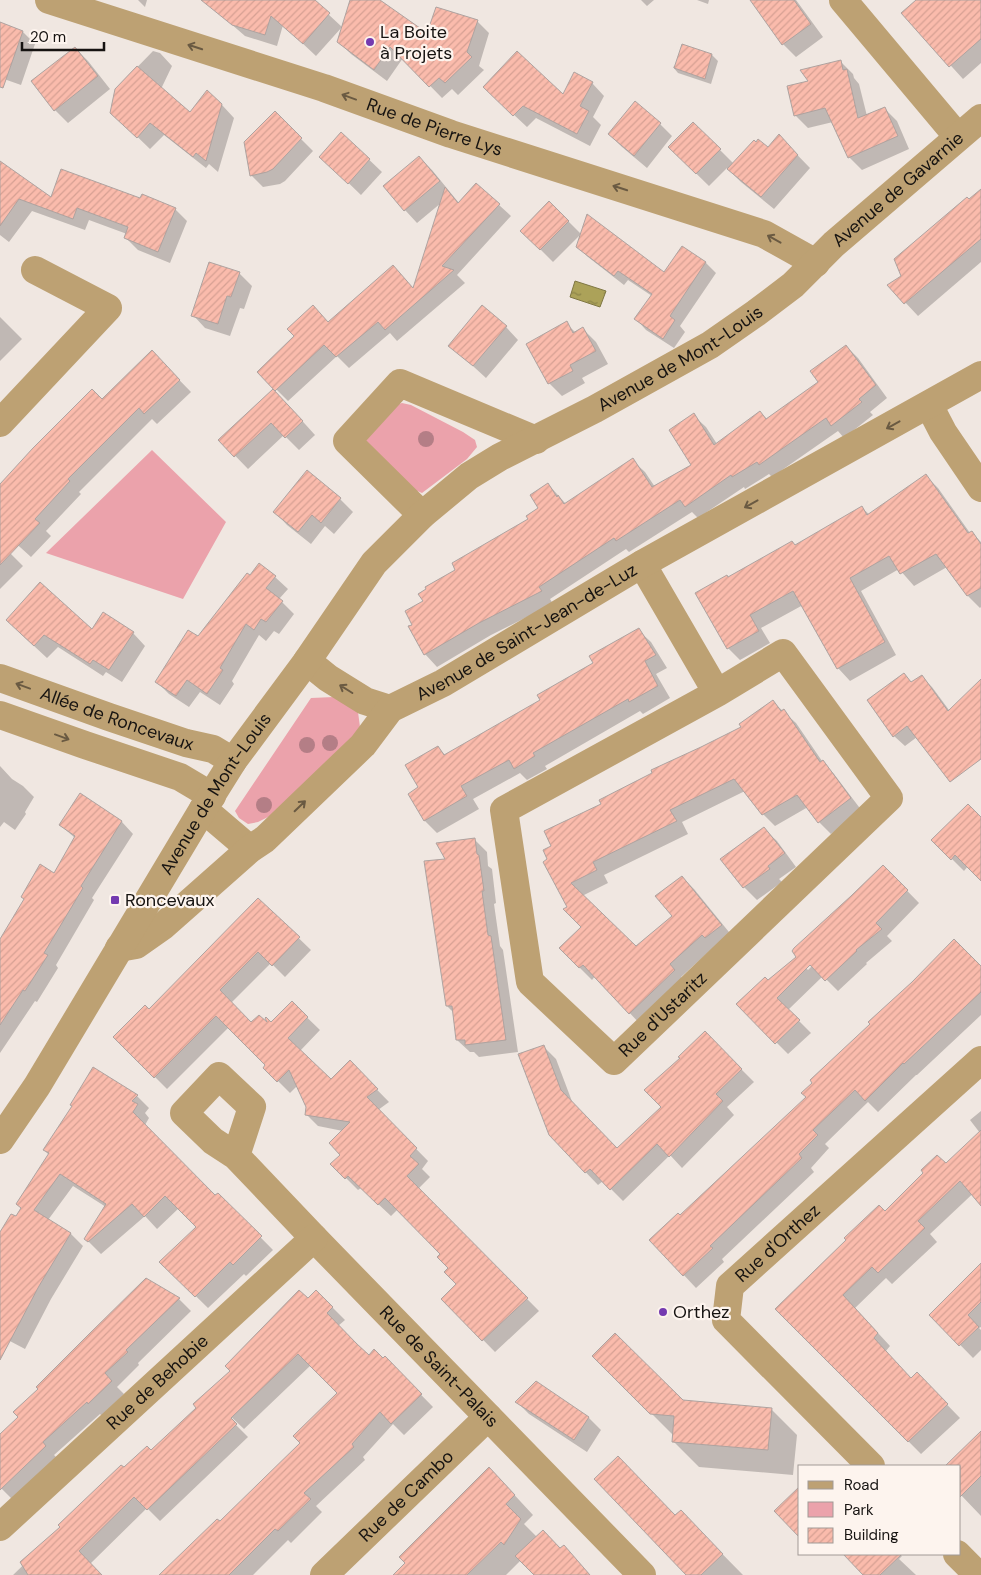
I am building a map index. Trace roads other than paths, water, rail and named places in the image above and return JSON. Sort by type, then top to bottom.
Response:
[{"type":"street","name":"Rue de Pierre Lys","points":[[49,0],[324,88],[451,134],[764,234],[816,263]]},
{"type":"street","points":[[843,0],[958,137]]},
{"type":"street","name":"Avenue de Gavarnie","points":[[816,263],[834,244],[981,118]]},
{"type":"street","name":"Avenue de Mont-Louis","points":[[0,1140],[8,1122],[37,1086],[234,761],[307,662],[374,563],[422,515],[468,476],[500,457],[595,409],[710,344],[793,286],[816,263]]},
{"type":"street","points":[[0,423],[108,308],[35,270]]},
{"type":"street","name":"Avenue de Saint-Jean-de-Luz","points":[[119,948],[136,945],[163,926],[258,844],[363,745],[390,709],[443,683],[642,564],[981,375]]},
{"type":"street","points":[[422,515],[347,441],[400,383],[536,440]]},
{"type":"street","points":[[929,405],[943,432],[981,488]]},
{"type":"street","points":[[642,564],[717,693]]},
{"type":"street","name":"Rue d'Ustaritz","points":[[783,653],[889,798],[614,1062],[530,982],[504,810],[717,693],[783,653]]},
{"type":"street","points":[[307,662],[328,678],[366,701],[390,709]]},
{"type":"street","name":"Allée de Roncevaux","points":[[0,678],[109,717],[213,749],[234,761]]},
{"type":"street","name":"Allée de Roncevaux","points":[[0,715],[85,746],[180,777],[258,844]]},
{"type":"street","name":"Rue d'Orthez","points":[[870,1465],[726,1320],[730,1286],[981,1060]]},
{"type":"street","name":"Rue de Saint-Palais","points":[[236,1156],[642,1575]]},
{"type":"street","name":"Rue de Behobie","points":[[0,1527],[314,1238]]},
{"type":"street","name":"Rue de Cambo","points":[[324,1575],[488,1417]]},
{"type":"street","points":[[958,1555],[978,1575]]},
{"type":"water","points":[[575,281],[606,291],[600,307],[570,297]]},
{"type":"place","name":"La Boite à Projets","points":[[370,42]]},
{"type":"place","name":"Roncevaux","points":[[115,900]]},
{"type":"place","name":"Orthez","points":[[663,1312]]}]
